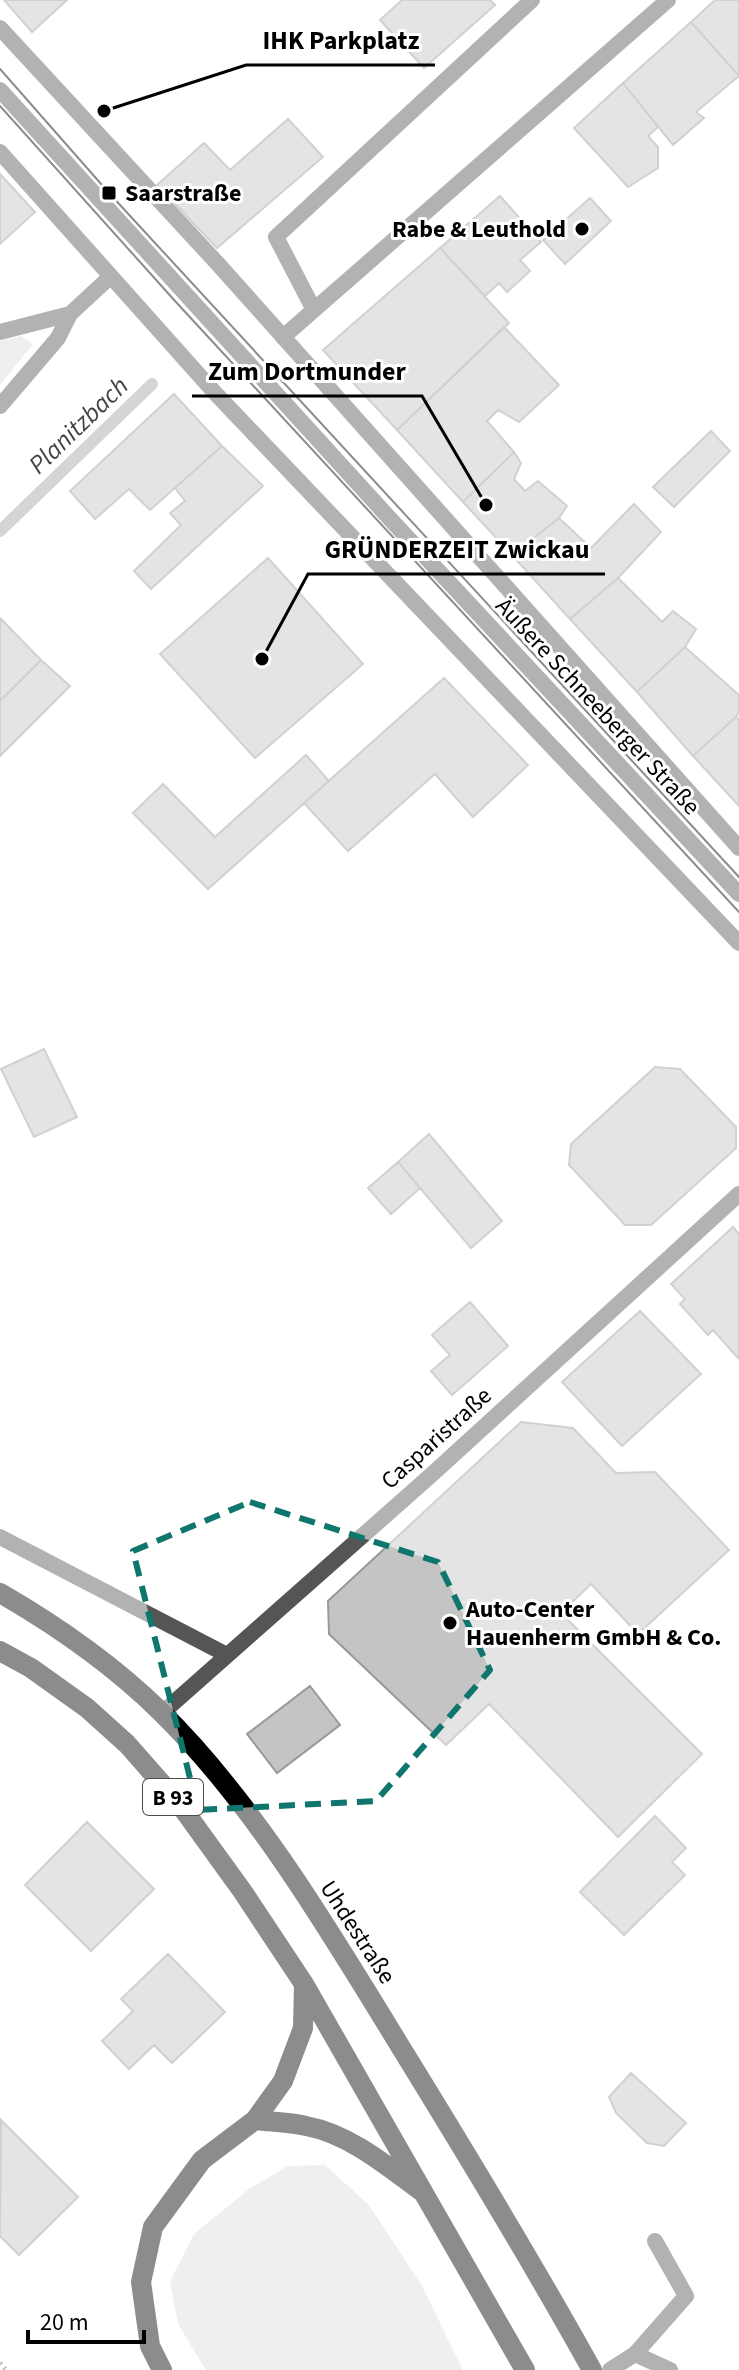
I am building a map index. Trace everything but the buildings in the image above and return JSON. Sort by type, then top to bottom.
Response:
[{"type":"main road","name":"Uhdestraße","points":[[0,1593],[50,1622],[107,1663],[162,1713],[215,1773],[268,1842],[358,1977],[522,2245],[592,2370]]},
{"type":"main road","name":"B 93","points":[[0,1651],[31,1668],[87,1708],[127,1744],[178,1802],[304,1984],[525,2370]]},
{"type":"main road","points":[[162,2370],[150,2346],[141,2282],[153,2227],[202,2160],[255,2120],[283,2081],[303,2028],[304,1984]]},
{"type":"main road","points":[[255,2120],[308,2126],[339,2138],[372,2155],[427,2195]]},
{"type":"street","points":[[314,310],[276,237],[532,0]]},
{"type":"street","points":[[283,337],[668,0]]},
{"type":"street","name":"Äußere Schneeberger Straße","points":[[0,28],[283,337],[739,848]]},
{"type":"street","name":"Äußere Schneeberger Straße","points":[[0,90],[392,521],[739,894]]},
{"type":"street","points":[[0,152],[216,394],[739,943]]},
{"type":"street","points":[[0,406],[58,338],[70,314],[110,277]]},
{"type":"street","points":[[0,332],[70,314]]},
{"type":"street","name":"Casparistraße","points":[[162,1713],[429,1477],[739,1194]]},
{"type":"street","points":[[0,1537],[227,1655]]},
{"type":"street","points":[[610,2370],[635,2354],[686,2296],[655,2241]]},
{"type":"street","points":[[635,2354],[670,2370]]},
{"type":"path","points":[[0,2363],[6,2370]]},
{"type":"highlighted area","points":[[250,1502],[438,1562],[490,1670],[376,1801],[198,1810],[133,1551]]},
{"type":"shaded area","points":[[21,336],[33,344],[0,385],[0,341]]},
{"type":"shaded area","points":[[325,2165],[369,2205],[422,2286],[463,2370],[206,2370],[178,2324],[170,2281],[194,2234],[249,2189],[288,2166]]},
{"type":"waterway","name":"Planitzbach","points":[[0,531],[152,384]]},
{"type":"tram line","points":[[0,69],[109,193],[739,877]]},
{"type":"tram line","points":[[0,106],[175,301],[739,912]]},
{"type":"place","name":"IHK Parkplatz","points":[[104,111]]},
{"type":"place","name":"Saarstraße","points":[[109,193]]},
{"type":"place","name":"Rabe & Leuthold","points":[[582,229]]},
{"type":"place","name":"Zum Dortmunder","points":[[486,505]]},
{"type":"place","name":"GRÜNDERZEIT Zwickau","points":[[262,659]]},
{"type":"place","name":"Auto-Center Hauenherm GmbH & Co.","points":[[450,1623]]}]
